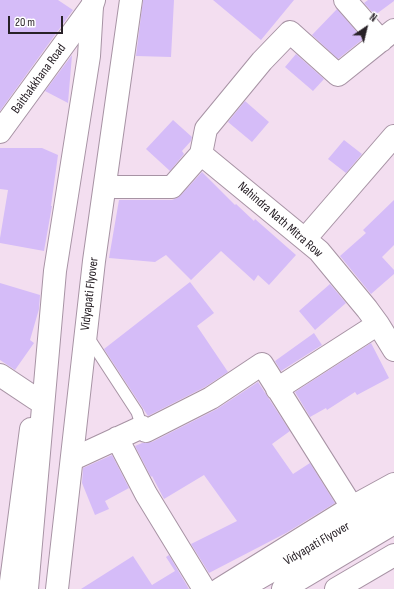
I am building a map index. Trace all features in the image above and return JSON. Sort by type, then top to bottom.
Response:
[{"type":"street","name":"Vidyapati Flyover","points":[[57,589],[94,261],[131,0]]},
{"type":"street","points":[[115,187],[172,187],[201,154],[206,129],[262,61],[290,32],[338,75],[387,35],[345,0]]},
{"type":"street","points":[[27,589],[55,271],[89,56],[93,3]]},
{"type":"street","points":[[10,589],[93,3]]},
{"type":"street","name":"Baithakkhana Road","points":[[0,132],[93,3]]},
{"type":"street","points":[[62,589],[71,502],[92,343],[132,69]]},
{"type":"street","points":[[304,239],[394,136]]},
{"type":"street","name":"Nahindra Nath Mitra Row","points":[[201,154],[319,251],[378,324],[394,350]]},
{"type":"street","points":[[277,389],[378,324]]},
{"type":"street","points":[[77,457],[142,427],[146,431],[205,401],[262,364],[353,515]]},
{"type":"street","points":[[0,375],[36,399]]},
{"type":"street","points":[[117,438],[146,494],[204,589]]},
{"type":"street","points":[[220,589],[353,515],[394,484]]},
{"type":"street","name":"Vidyapati Flyover","points":[[240,589],[353,515],[394,500]]},
{"type":"street","name":"Vidyapati Flyover","points":[[283,589],[394,523]]},
{"type":"street","points":[[336,589],[394,555]]},
{"type":"lane","points":[[92,343],[137,412],[142,427]]},
{"type":"building","points":[[0,0],[58,0],[73,10],[0,111]]},
{"type":"building","points":[[143,0],[174,0],[171,57],[136,56]]},
{"type":"building","points":[[213,0],[294,0],[261,40]]},
{"type":"building","points":[[368,0],[394,1],[375,15],[364,3]]},
{"type":"building","points":[[337,9],[363,39],[338,59],[312,35]]},
{"type":"building","points":[[296,54],[324,79],[313,91],[285,67]]},
{"type":"building","points":[[72,55],[68,103],[45,91]]},
{"type":"building","points":[[245,101],[269,122],[252,142],[228,122]]},
{"type":"building","points":[[173,120],[192,137],[191,141],[182,151],[184,154],[170,171],[146,149]]},
{"type":"building","points":[[344,140],[362,154],[346,173],[328,159]]},
{"type":"building","points":[[0,148],[42,148],[58,155],[52,206],[44,251],[0,243],[8,190],[0,189]]},
{"type":"building","points":[[202,172],[235,205],[236,204],[254,221],[255,219],[296,255],[269,285],[258,275],[254,281],[221,251],[191,280],[166,255],[155,262],[109,258],[119,200],[172,200],[181,195]]},
{"type":"building","points":[[394,200],[394,245],[382,257],[394,270],[394,274],[371,294],[340,256],[366,233],[363,230]]},
{"type":"building","points":[[190,282],[214,313],[197,326],[228,372],[205,387],[148,416],[104,349]]},
{"type":"building","points":[[0,283],[40,295],[39,309],[30,340],[34,343],[15,370],[0,360]]},
{"type":"building","points":[[330,284],[346,303],[315,330],[299,311]]},
{"type":"building","points":[[314,333],[322,345],[281,371],[275,361]]},
{"type":"building","points":[[371,343],[389,378],[357,395],[355,392],[327,410],[326,408],[310,417],[295,392]]},
{"type":"building","points":[[258,382],[290,431],[272,444],[293,474],[310,463],[335,503],[286,533],[209,573],[191,544],[237,521],[204,475],[164,499],[135,446],[142,443],[152,442],[217,409]]},
{"type":"building","points":[[112,455],[129,488],[105,501],[109,509],[95,515],[82,483],[83,468]]},
{"type":"building","points":[[169,555],[189,589],[81,589],[133,556],[152,585],[175,571],[166,557]]}]
